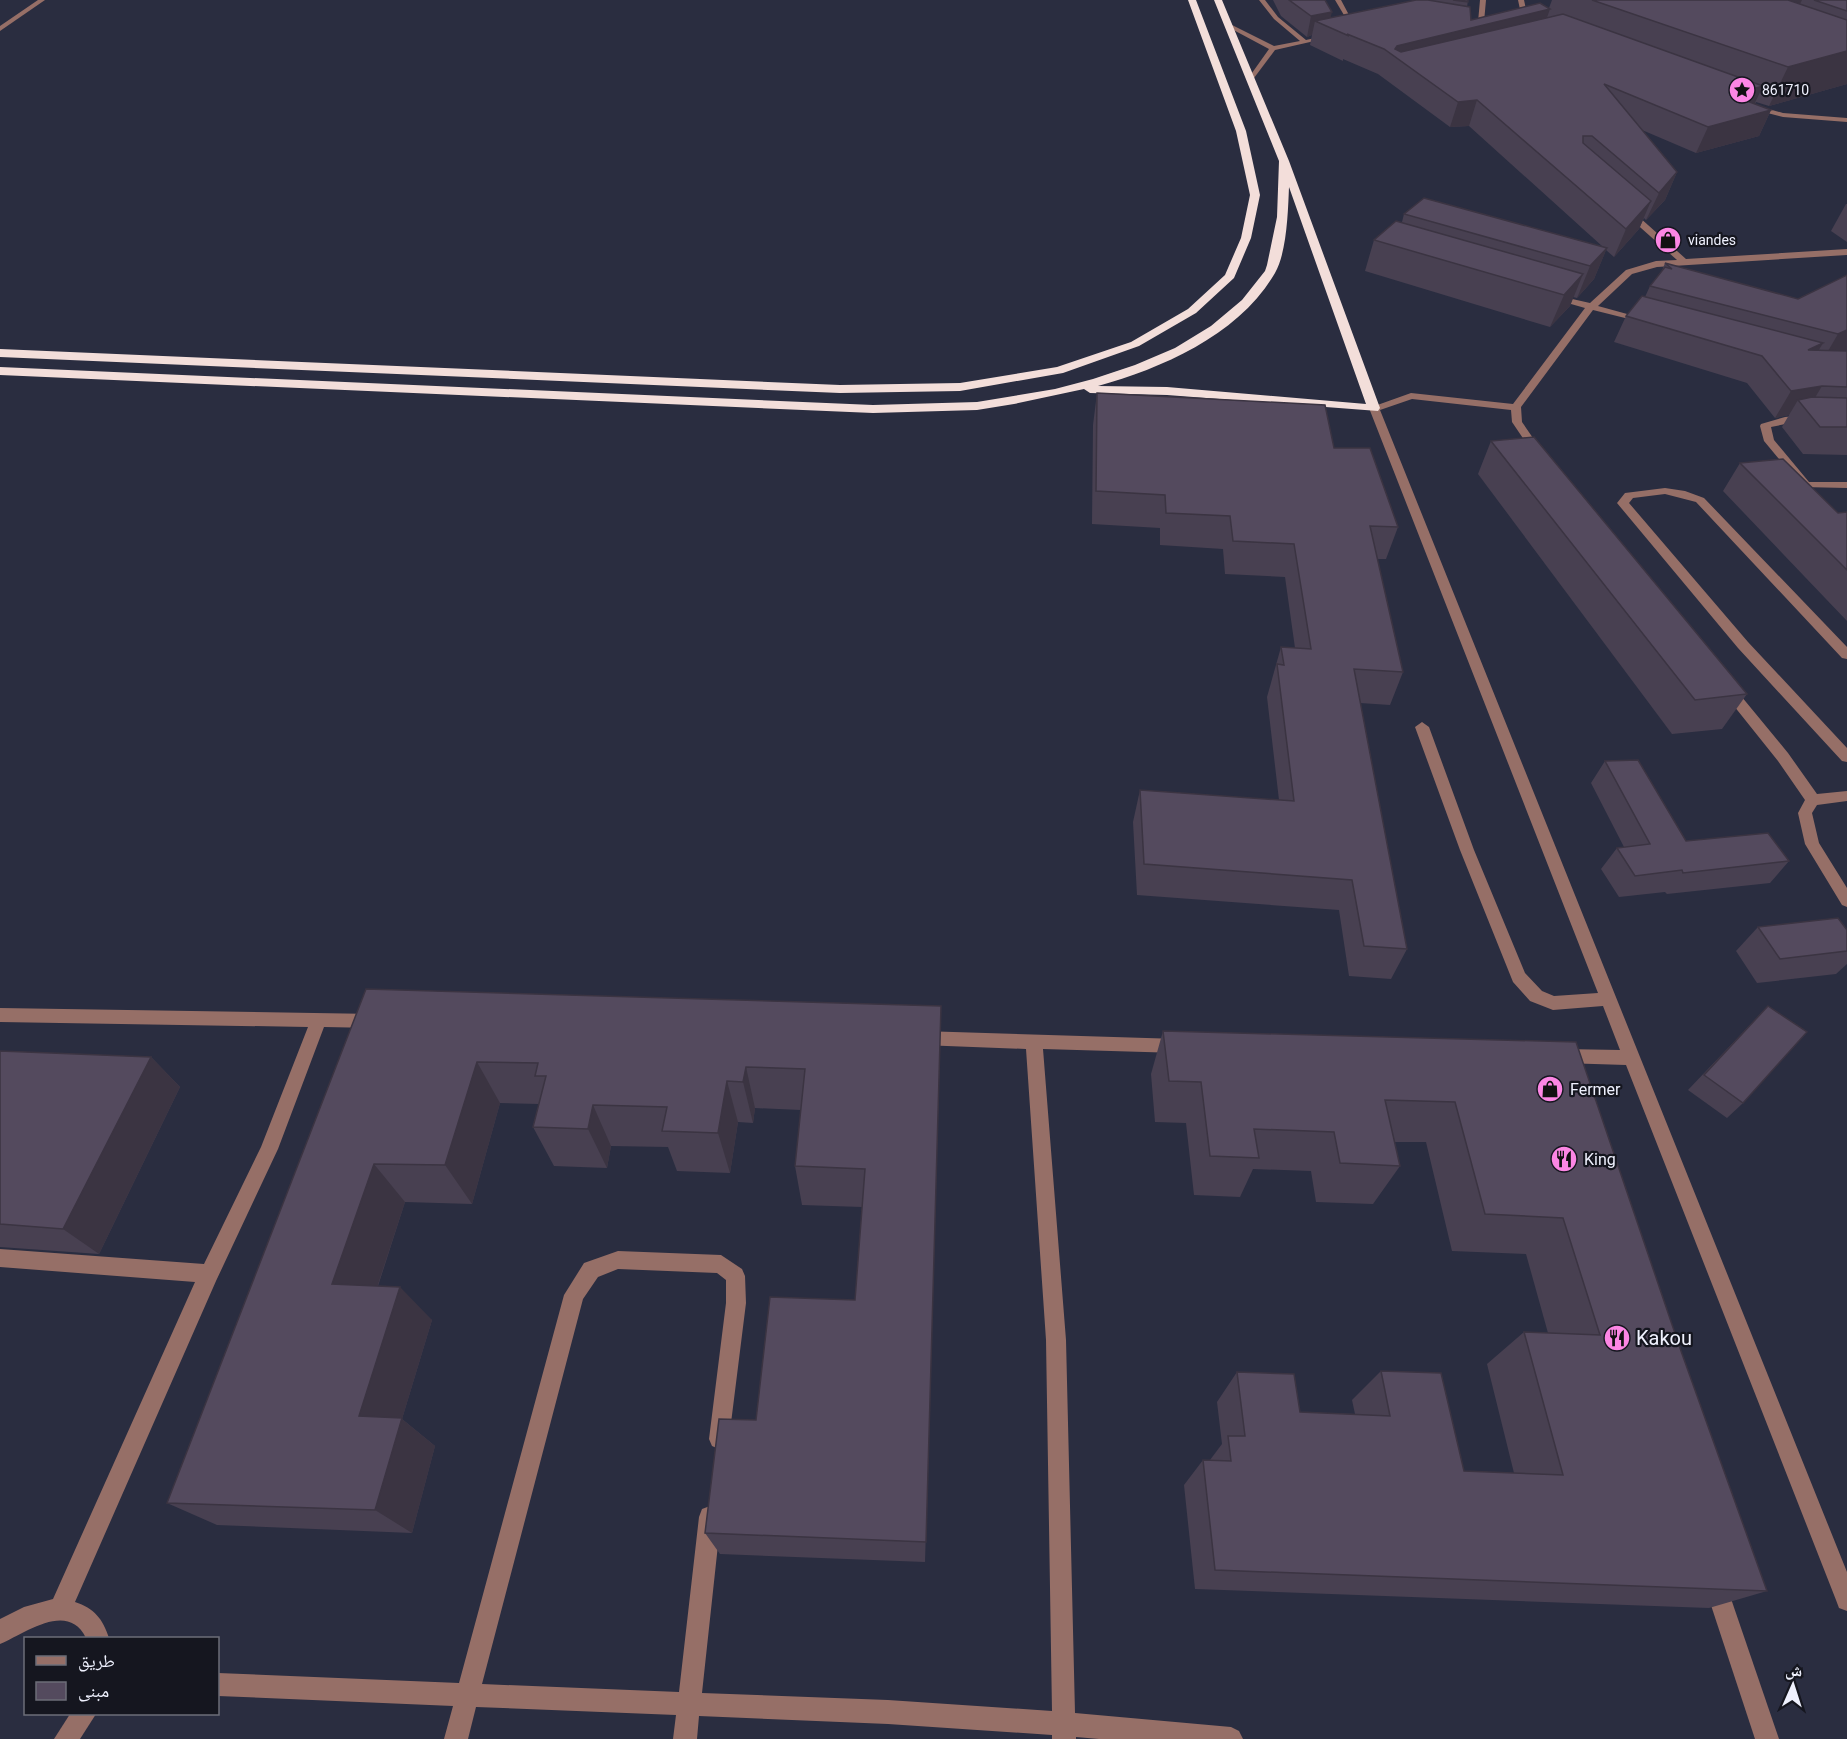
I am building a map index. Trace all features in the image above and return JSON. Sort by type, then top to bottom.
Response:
[{"type":"highway","points":[[0,353],[840,389],[960,387],[1059,370],[1135,344],[1192,311],[1230,276],[1246,238],[1255,195],[1241,130],[1192,0]]},
{"type":"highway","points":[[1080,388],[1167,391],[1374,408],[1284,161],[1218,0]]},
{"type":"highway","points":[[0,371],[873,409],[976,406],[1080,388],[1144,365],[1194,342],[1242,308],[1271,271],[1284,223],[1284,161]]},
{"type":"street","points":[[0,29],[42,0]]},
{"type":"street","points":[[1262,0],[1276,18],[1305,42]]},
{"type":"street","points":[[1338,0],[1356,31]]},
{"type":"street","points":[[1458,27],[1478,26],[1481,22],[1483,0]]},
{"type":"street","points":[[1521,0],[1524,14],[1537,26]]},
{"type":"street","points":[[1228,25],[1273,48],[1336,35]]},
{"type":"street","points":[[1346,33],[1366,29]]},
{"type":"street","points":[[1251,80],[1273,48]]},
{"type":"street","points":[[1746,104],[1782,115],[1847,120]]},
{"type":"street","points":[[1622,206],[1684,262]]},
{"type":"street","points":[[1548,465],[1517,423],[1516,407],[1591,307],[1629,272],[1641,267],[1684,262],[1847,252]]},
{"type":"street","points":[[1545,294],[1659,326]]},
{"type":"street","points":[[1516,407],[1411,396],[1374,408],[1847,1600]]},
{"type":"street","points":[[1847,420],[1792,418],[1782,419],[1766,426],[1768,441],[1810,489],[1847,485]]},
{"type":"street","points":[[1847,655],[1700,500],[1681,491],[1659,490],[1629,495],[1623,503],[1743,645],[1847,757]]},
{"type":"street","points":[[1717,675],[1783,757],[1813,800]]},
{"type":"street","points":[[1422,727],[1467,850],[1519,977],[1536,996],[1553,1003],[1609,999]]},
{"type":"street","points":[[1813,800],[1847,796]]},
{"type":"street","points":[[1813,800],[1805,813],[1812,844],[1847,901]]},
{"type":"street","points":[[0,1015],[390,1021]]},
{"type":"street","points":[[60,1609],[210,1274],[269,1149],[319,1019]]},
{"type":"street","points":[[903,1038],[1200,1046]]},
{"type":"street","points":[[1034,1042],[1056,1340],[1064,1731]]},
{"type":"street","points":[[1546,1067],[1543,1056],[1632,1058]]},
{"type":"street","points":[[0,1258],[210,1274]]},
{"type":"street","points":[[456,1739],[574,1295],[591,1270],[618,1260],[721,1264],[735,1276],[736,1303],[717,1456]]},
{"type":"street","points":[[685,1739],[713,1492]]},
{"type":"street","points":[[1710,1571],[1767,1739]]},
{"type":"street","points":[[0,1633],[35,1613],[60,1609],[81,1615],[95,1630],[98,1637]]},
{"type":"street","points":[[219,1685],[888,1712],[1064,1731],[1231,1739]]},
{"type":"street","points":[[66,1739],[83,1715]]},
{"type":"building","points":[[1289,0],[1325,0],[1332,12],[1311,16]]},
{"type":"building","points":[[1416,0],[1470,7],[1471,20],[1540,3],[1550,9],[1397,46],[1395,49],[1401,52],[1563,14],[1763,86],[1731,95],[1771,110],[1708,127],[1604,84],[1677,172],[1659,193],[1592,136],[1583,136],[1583,143],[1651,201],[1626,229],[1477,100],[1458,102],[1384,49],[1315,21]]},
{"type":"building","points":[[1592,0],[1788,0],[1847,20],[1847,51],[1788,67]]},
{"type":"building","points":[[1814,0],[1847,0],[1847,11]]},
{"type":"building","points":[[1424,198],[1607,248],[1590,266],[1404,214]]},
{"type":"building","points":[[1396,221],[1583,274],[1564,295],[1374,240]]},
{"type":"building","points":[[1665,263],[1798,299],[1847,275],[1847,330],[1838,334],[1650,286],[1665,267],[1672,269]]},
{"type":"building","points":[[1642,296],[1823,343],[1808,350],[1847,351],[1847,387],[1822,386],[1791,391],[1762,356],[1626,316]]},
{"type":"building","points":[[1097,393],[1325,405],[1334,448],[1370,448],[1398,527],[1370,526],[1403,672],[1354,669],[1407,949],[1364,946],[1352,880],[1144,864],[1140,790],[1294,801],[1277,664],[1284,665],[1281,647],[1311,649],[1294,544],[1233,541],[1230,516],[1166,513],[1165,495],[1096,491]]},
{"type":"building","points":[[1812,397],[1847,398],[1847,427],[1820,427],[1798,400]]},
{"type":"building","points":[[1534,437],[1747,694],[1695,700],[1491,441]]},
{"type":"building","points":[[1783,459],[1838,513],[1847,512],[1847,570],[1740,463]]},
{"type":"building","points":[[1638,760],[1686,841],[1768,833],[1789,861],[1635,876],[1617,848],[1650,844],[1605,761]]},
{"type":"building","points":[[1838,918],[1847,930],[1847,951],[1780,959],[1758,927]]},
{"type":"building","points":[[366,989],[941,1006],[926,1542],[705,1533],[719,1419],[756,1420],[770,1297],[855,1300],[865,1169],[795,1166],[805,1069],[746,1067],[743,1082],[727,1081],[718,1133],[662,1131],[667,1107],[593,1105],[588,1129],[533,1127],[546,1076],[535,1076],[538,1063],[477,1062],[445,1165],[374,1164],[332,1284],[400,1287],[359,1416],[402,1418],[375,1510],[167,1503]]},
{"type":"building","points":[[1768,1006],[1807,1032],[1743,1103],[1704,1075]]},
{"type":"building","points":[[1163,1031],[1576,1042],[1681,1351],[1767,1591],[1215,1570],[1203,1460],[1231,1461],[1228,1436],[1245,1436],[1237,1372],[1294,1374],[1300,1412],[1390,1416],[1381,1371],[1441,1373],[1464,1471],[1563,1475],[1524,1332],[1600,1335],[1563,1218],[1485,1214],[1455,1102],[1385,1100],[1400,1166],[1340,1163],[1334,1132],[1254,1129],[1259,1158],[1210,1156],[1201,1082],[1169,1081]]},
{"type":"building","points":[[0,1051],[151,1057],[63,1229],[0,1224]]},
{"type":"place","name":"861710","points":[[1742,90]]},
{"type":"place","name":"viandes","points":[[1668,240]]},
{"type":"place","name":"Fermer","points":[[1550,1089]]},
{"type":"place","name":"King","points":[[1564,1159]]},
{"type":"place","name":"Kakou","points":[[1617,1338]]}]
